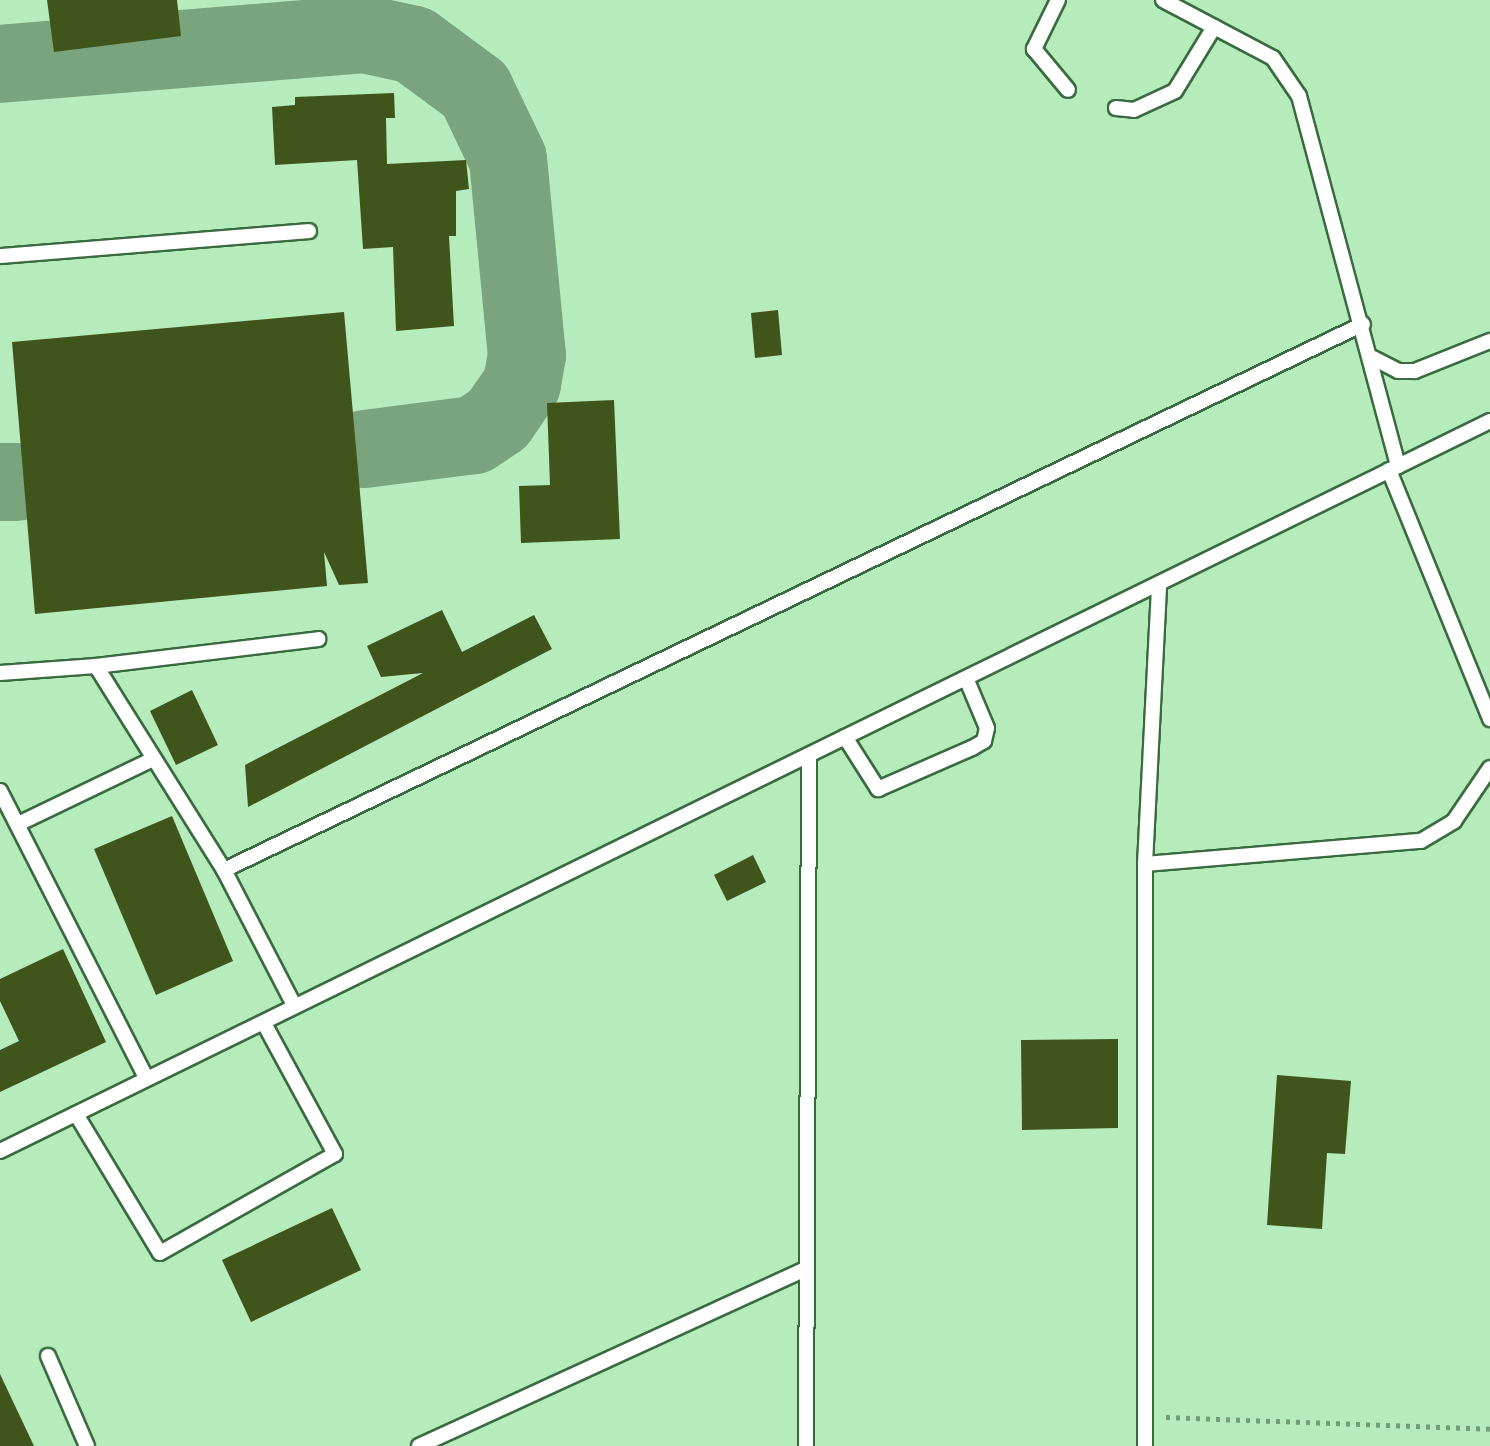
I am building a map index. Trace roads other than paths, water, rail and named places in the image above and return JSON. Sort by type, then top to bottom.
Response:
[{"type":"lane","points":[[1058,0],[1034,49],[1068,90]]},
{"type":"lane","points":[[1163,0],[1273,58],[1299,96],[1373,358],[1393,468],[1490,719]]},
{"type":"lane","points":[[1116,108],[1134,110],[1175,91],[1214,27]]},
{"type":"lane","points":[[0,256],[309,231]]},
{"type":"lane","points":[[224,870],[1363,324]]},
{"type":"lane","points":[[1373,358],[1398,371],[1415,371],[1490,341]]},
{"type":"lane","points":[[0,1151],[1490,421]]},
{"type":"lane","points":[[1145,1446],[1145,864],[1159,583]]},
{"type":"lane","points":[[0,673],[96,666],[318,639]]},
{"type":"lane","points":[[96,666],[224,870],[294,1005]]},
{"type":"lane","points":[[845,737],[878,789],[972,748],[987,728],[966,678]]},
{"type":"lane","points":[[806,1446],[803,1270],[809,755]]},
{"type":"lane","points":[[18,824],[153,759]]},
{"type":"lane","points":[[1145,864],[1421,841],[1454,821],[1490,768]]},
{"type":"lane","points":[[0,791],[147,1079]]},
{"type":"lane","points":[[76,1114],[160,1253],[335,1154],[264,1023]]},
{"type":"lane","points":[[419,1446],[803,1270]]},
{"type":"lane","points":[[48,1356],[87,1446]]}]
